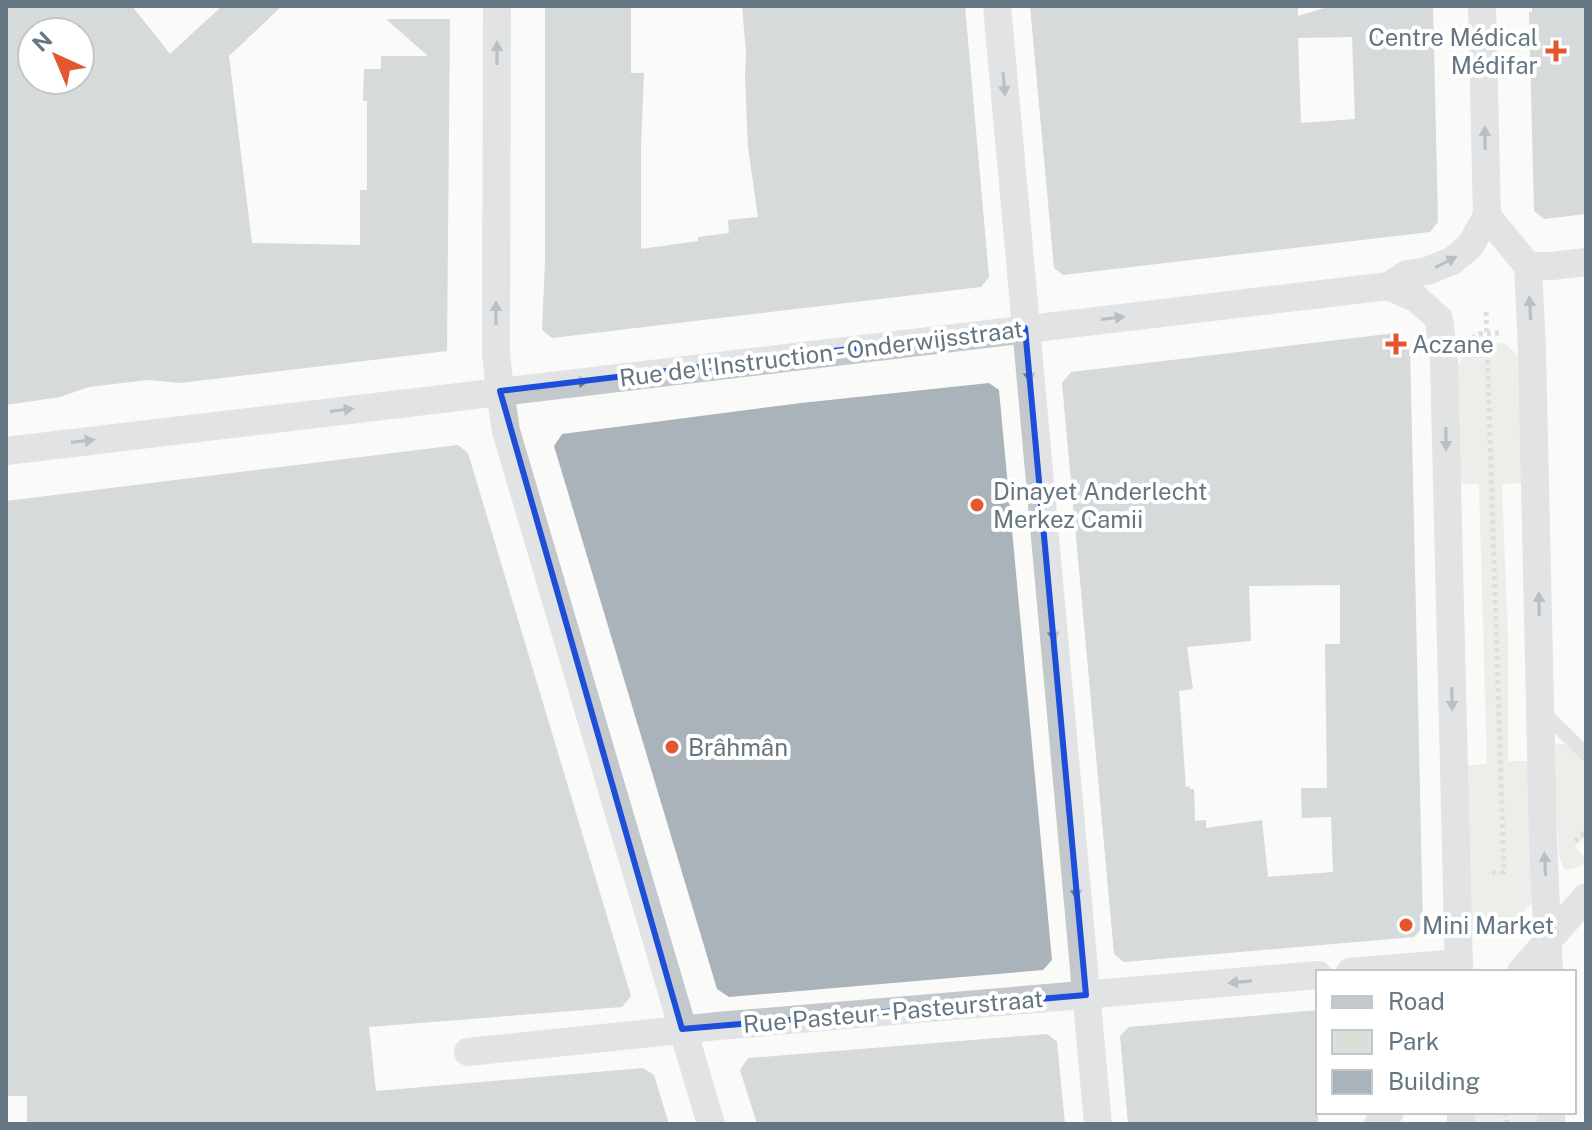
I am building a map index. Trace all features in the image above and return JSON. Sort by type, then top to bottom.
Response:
[{"type":"street","points":[[497,6],[496,352],[506,431],[711,1124]]},
{"type":"street","points":[[997,6],[1098,1124]]},
{"type":"street","points":[[1482,6],[1487,216],[1528,266],[1549,970]]},
{"type":"street","name":"Rue de l'Instruction - Onderwijsstraat","points":[[6,451],[1389,286],[1407,274],[1427,271],[1452,261],[1470,246],[1487,216]]},
{"type":"street","points":[[1528,266],[1586,262]]},
{"type":"street","points":[[1389,286],[1417,299],[1439,319],[1444,361],[1459,968],[1404,970]]},
{"type":"street","points":[[1523,970],[1586,897]]},
{"type":"street","name":"Rue Pasteur - Pasteurstraat","points":[[468,1052],[682,1029],[1316,975]]},
{"type":"lane","points":[[1542,711],[1586,754]]},
{"type":"path","points":[[1486,312],[1504,872],[1488,872],[1487,885]]},
{"type":"path","points":[[1444,361],[1459,346],[1486,333],[1506,333],[1532,350]]},
{"type":"path","points":[[1575,841],[1586,831]]},
{"type":"highlighted area","points":[[1025,328],[1086,995],[682,1029],[500,391]]},
{"type":"green space","points":[[1494,342],[1505,344],[1522,359],[1528,483],[1502,484],[1508,638],[1508,761],[1535,761],[1534,901],[1504,928],[1487,934],[1468,928],[1461,766],[1487,764],[1479,484],[1457,484],[1456,375],[1468,351]]},
{"type":"green space","points":[[1557,744],[1566,744],[1586,763],[1586,835],[1575,846],[1586,861],[1580,867],[1565,870],[1559,857],[1553,748]]},
{"type":"green space","points":[[1469,1114],[1544,1114],[1545,1124],[1470,1124]]},
{"type":"building","points":[[6,6],[132,6],[170,54],[222,6],[282,6],[229,56],[252,243],[360,245],[360,190],[367,190],[364,69],[381,69],[381,56],[428,56],[386,19],[450,19],[447,351],[180,383],[148,380],[89,387],[60,397],[6,405]]},
{"type":"building","points":[[545,6],[631,6],[631,73],[644,73],[641,249],[729,233],[728,220],[758,217],[748,147],[742,6],[965,6],[989,277],[981,287],[552,338],[542,330]]},
{"type":"building","points":[[1030,6],[1298,6],[1298,16],[1331,6],[1433,6],[1438,222],[1430,232],[1063,275],[1054,268]],"holes":[[[1352,37],[1355,119],[1301,123],[1298,38]]]},
{"type":"building","points":[[1532,6],[1586,6],[1586,214],[1544,219],[1534,211],[1529,12],[1532,12]]},
{"type":"building","points":[[1396,333],[1410,345],[1423,927],[1414,937],[1124,962],[1114,954],[1062,383],[1071,372]],"holes":[[[1340,585],[1340,644],[1325,644],[1327,788],[1301,788],[1302,818],[1331,817],[1333,872],[1268,877],[1262,820],[1206,828],[1206,820],[1195,821],[1194,789],[1186,787],[1179,691],[1193,689],[1187,647],[1251,641],[1249,586]]]},
{"type":"building","points":[[989,383],[999,390],[1052,960],[1043,970],[729,997],[717,989],[554,446],[562,434],[801,403]]},
{"type":"building","points":[[458,445],[468,453],[631,996],[622,1007],[369,1027],[376,1091],[643,1068],[654,1075],[669,1124],[27,1124],[27,1096],[6,1096],[6,501]]},
{"type":"building","points":[[1316,1010],[1318,1124],[1128,1124],[1120,1036],[1129,1027]]},
{"type":"building","points":[[1047,1034],[1057,1042],[1065,1124],[757,1124],[740,1070],[748,1058]]},
{"type":"place","name":"Centre Médical Médifar","points":[[1556,51]]},
{"type":"place","name":"Aczane","points":[[1396,344]]},
{"type":"place","name":"Dinayet Anderlecht Merkez Camii","points":[[977,505]]},
{"type":"place","name":"Brâhmân","points":[[672,747]]},
{"type":"place","name":"Mini Market","points":[[1406,925]]}]
